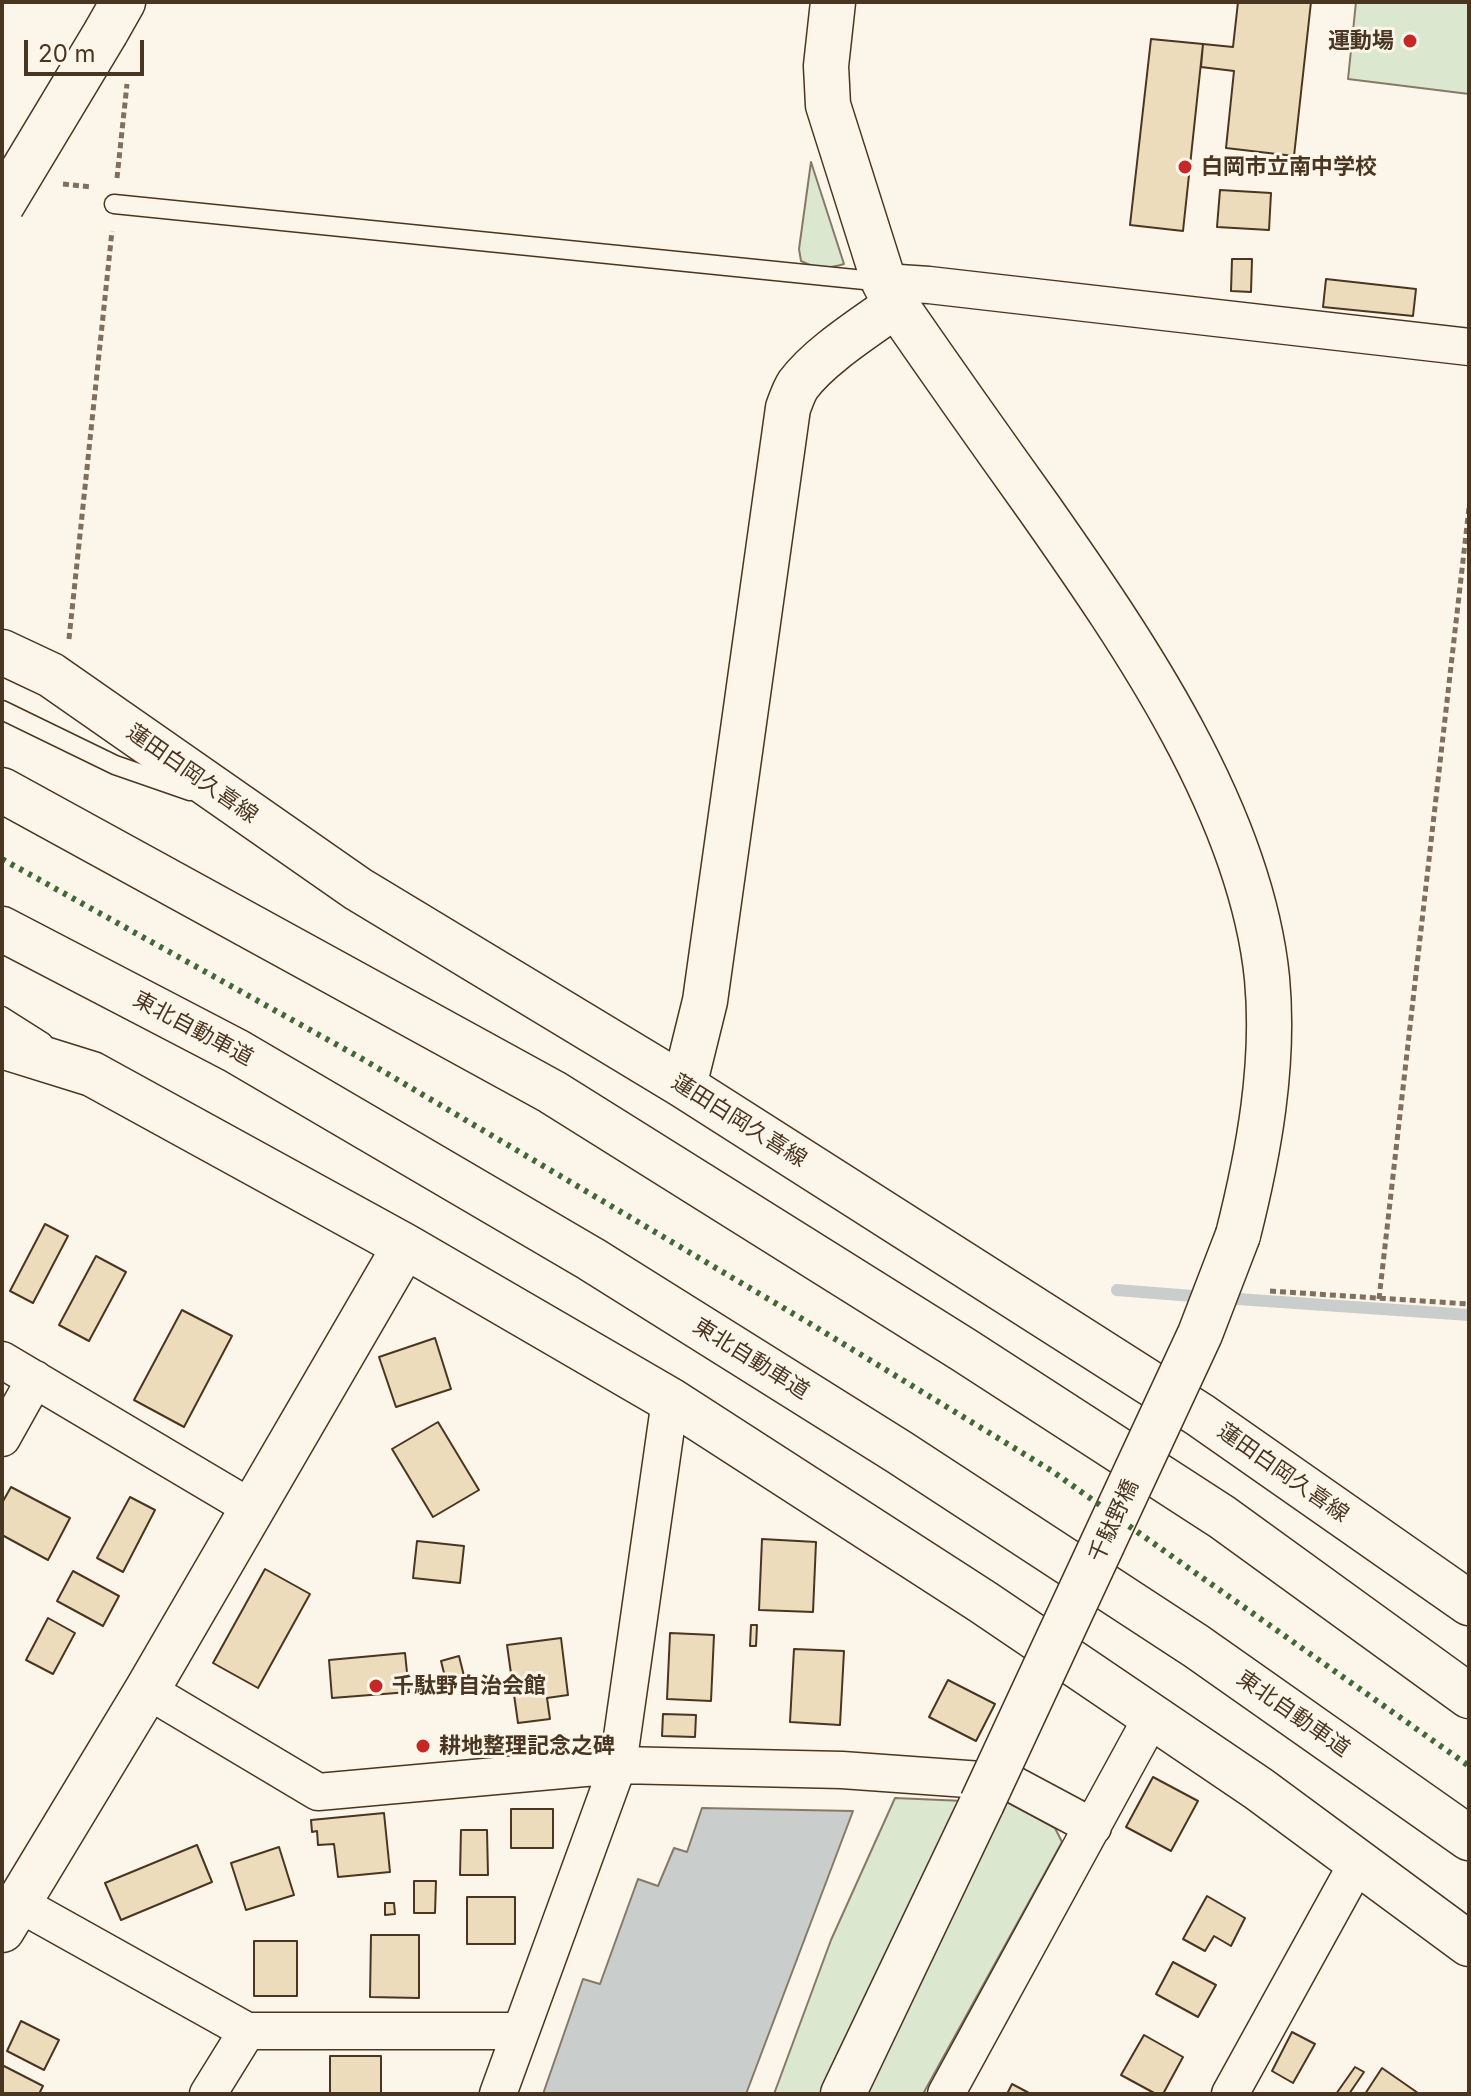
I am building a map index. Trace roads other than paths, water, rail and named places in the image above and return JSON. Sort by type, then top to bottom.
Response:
[{"type":"main road","name":"千駄野橋","points":[[833,2],[826,66],[828,105],[890,294],[1089,579],[1176,720],[1231,836],[1257,924],[1267,978],[1268,1049],[1264,1111],[1254,1170],[1238,1235],[1200,1334],[843,2094]]},
{"type":"main road","points":[[2,205],[115,17]]},
{"type":"main road","points":[[684,1086],[705,1001],[788,408],[797,386],[854,335],[890,294]]},
{"type":"main road","name":"蓮田白岡久喜線","points":[[2,652],[51,675],[358,889],[684,1086],[1200,1415],[1469,1603]]},
{"type":"main road","points":[[2,790],[552,1092],[964,1350],[1222,1517],[1469,1696]]},
{"type":"main road","name":"東北自動車道","points":[[2,929],[236,1051],[591,1259],[899,1452],[1196,1646],[1469,1838]]},
{"type":"main road","points":[[2,1046],[92,1074],[405,1246],[670,1400],[983,1602],[1259,1789],[1469,1944]]},
{"type":"main road","points":[[7,1917],[147,1690],[405,1246]]},
{"type":"street","points":[[890,294],[929,285],[1469,347]]},
{"type":"street","points":[[2,1360],[253,1509]]},
{"type":"street","points":[[2,1438],[35,1379]]},
{"type":"street","points":[[498,2094],[618,1765],[670,1400]]},
{"type":"street","points":[[147,1690],[318,1792],[618,1765],[842,1770],[1009,1782],[1093,1827]]},
{"type":"street","points":[[946,2094],[1152,1717]]},
{"type":"street","points":[[1230,2094],[1358,1862]]},
{"type":"street","points":[[7,1917],[247,2031],[520,2031]]},
{"type":"street","points":[[208,2094],[247,2031]]},
{"type":"lane","points":[[114,204],[890,294]]},
{"type":"lane","points":[[2,710],[115,765],[238,808]]},
{"type":"lane","points":[[2,1016],[92,1074]]},
{"type":"waterway","points":[[1117,1290],[1205,1297]]},
{"type":"waterway","points":[[1223,1298],[1469,1315]]},
{"type":"place","name":"運動場","points":[[1410,41]]},
{"type":"place","name":"白岡市立南中学校","points":[[1185,167]]},
{"type":"place","name":"千駄野自治会館","points":[[376,1686]]},
{"type":"place","name":"耕地整理記念之碑","points":[[423,1746]]}]
